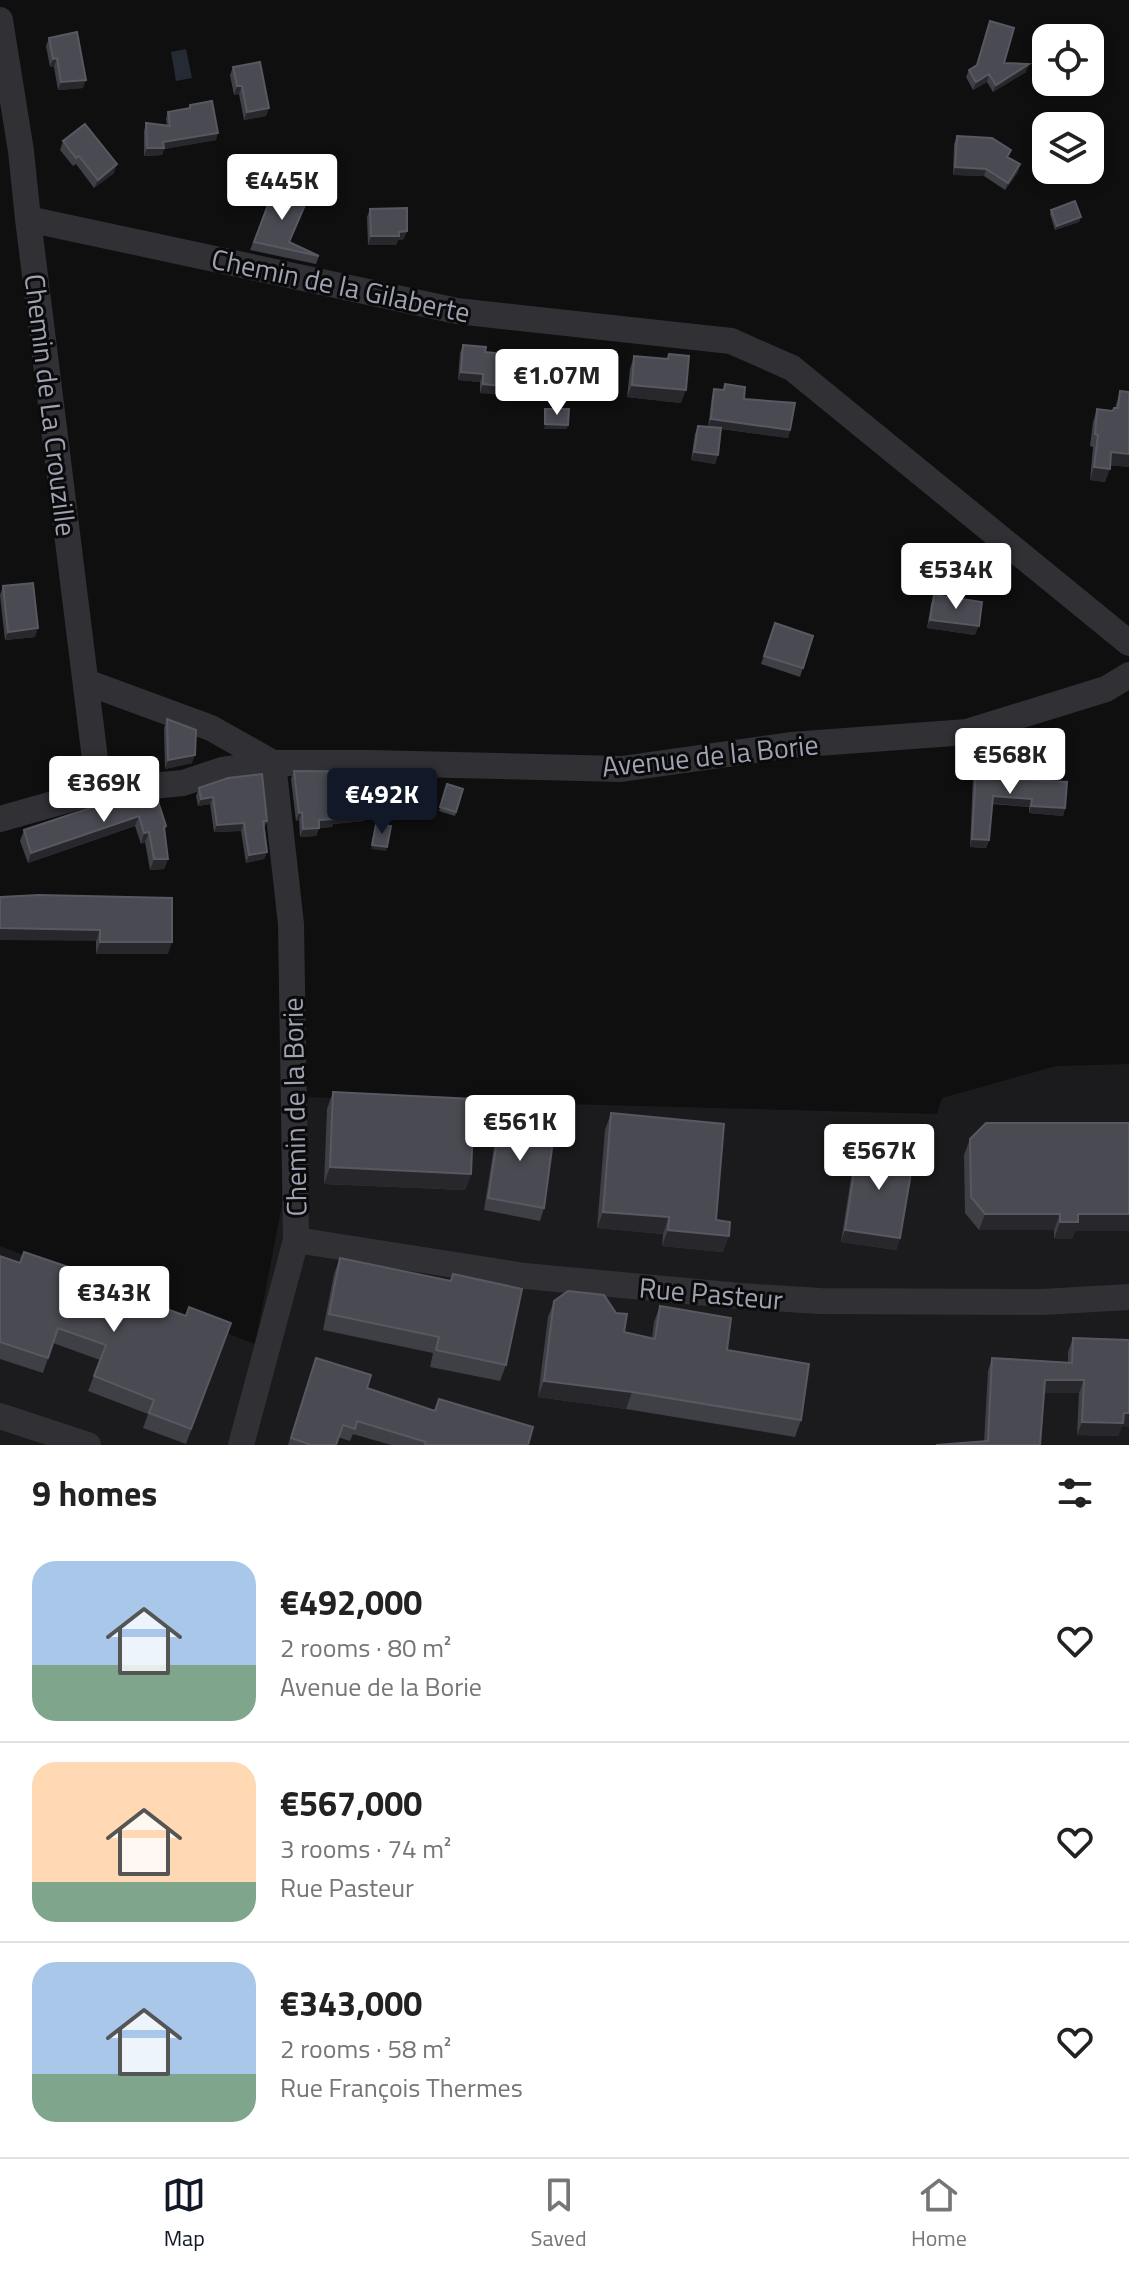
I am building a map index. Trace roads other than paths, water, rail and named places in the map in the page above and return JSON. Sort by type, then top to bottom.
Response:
[{"type":"street","name":"Chemin de La Crouzille","points":[[0,20],[21,151],[99,791]]},
{"type":"street","name":"Chemin de la Gilaberte","points":[[28,219],[457,311],[731,341],[792,368],[1129,643]]},
{"type":"street","name":"Avenue de la Borie","points":[[0,819],[99,791],[183,783],[222,770],[273,763],[621,769],[791,745],[967,732],[1106,689],[1129,675]]},
{"type":"street","points":[[86,682],[211,728],[273,763]]},
{"type":"street","name":"Chemin de la Borie","points":[[241,1445],[296,1240],[291,924],[273,763]]},
{"type":"street","name":"Rue Pasteur","points":[[296,1240],[525,1276],[740,1296],[820,1301],[1026,1302],[1129,1297]]},
{"type":"street","points":[[0,1416],[88,1445]]}]
